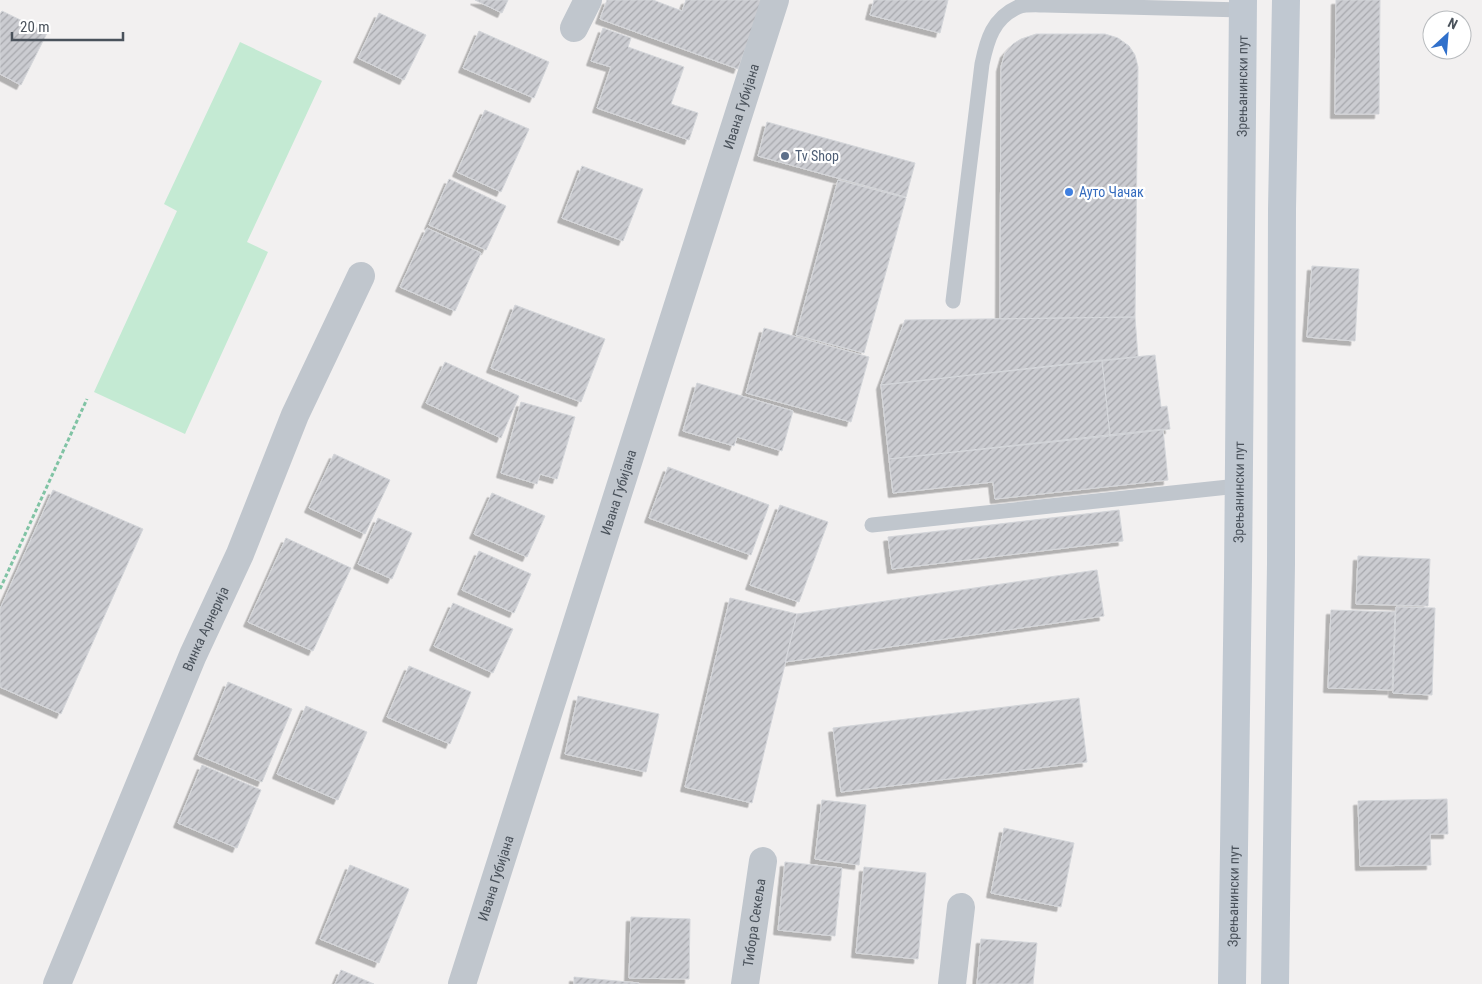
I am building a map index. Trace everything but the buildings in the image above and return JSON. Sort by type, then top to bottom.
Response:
[{"type":"main road","points":[[1275,984],[1281,564],[1282,209],[1286,0]]},
{"type":"main road","name":"Зрењанински пут","points":[[1232,984],[1243,5]]},
{"type":"street","points":[[574,28],[588,0]]},
{"type":"street","name":"Ивана Губијана","points":[[462,984],[775,0]]},
{"type":"street","name":"Винка Арнерија","points":[[57,984],[193,655],[240,554],[295,414],[361,276]]},
{"type":"street","name":"Тибора Секеља","points":[[745,984],[763,861]]},
{"type":"street","points":[[952,984],[961,907]]},
{"type":"lane","points":[[953,301],[985,47],[992,30],[1011,6],[1243,5]]},
{"type":"lane","points":[[872,525],[1238,486]]},
{"type":"path","points":[[0,589],[87,399]]},
{"type":"green space","points":[[240,42],[322,81],[247,242],[268,252],[185,434],[94,392],[177,211],[164,204]]},
{"type":"place","name":"Tv Shop","points":[[785,156]]},
{"type":"place","name":"Ауто Чачак","points":[[1069,192]]}]
